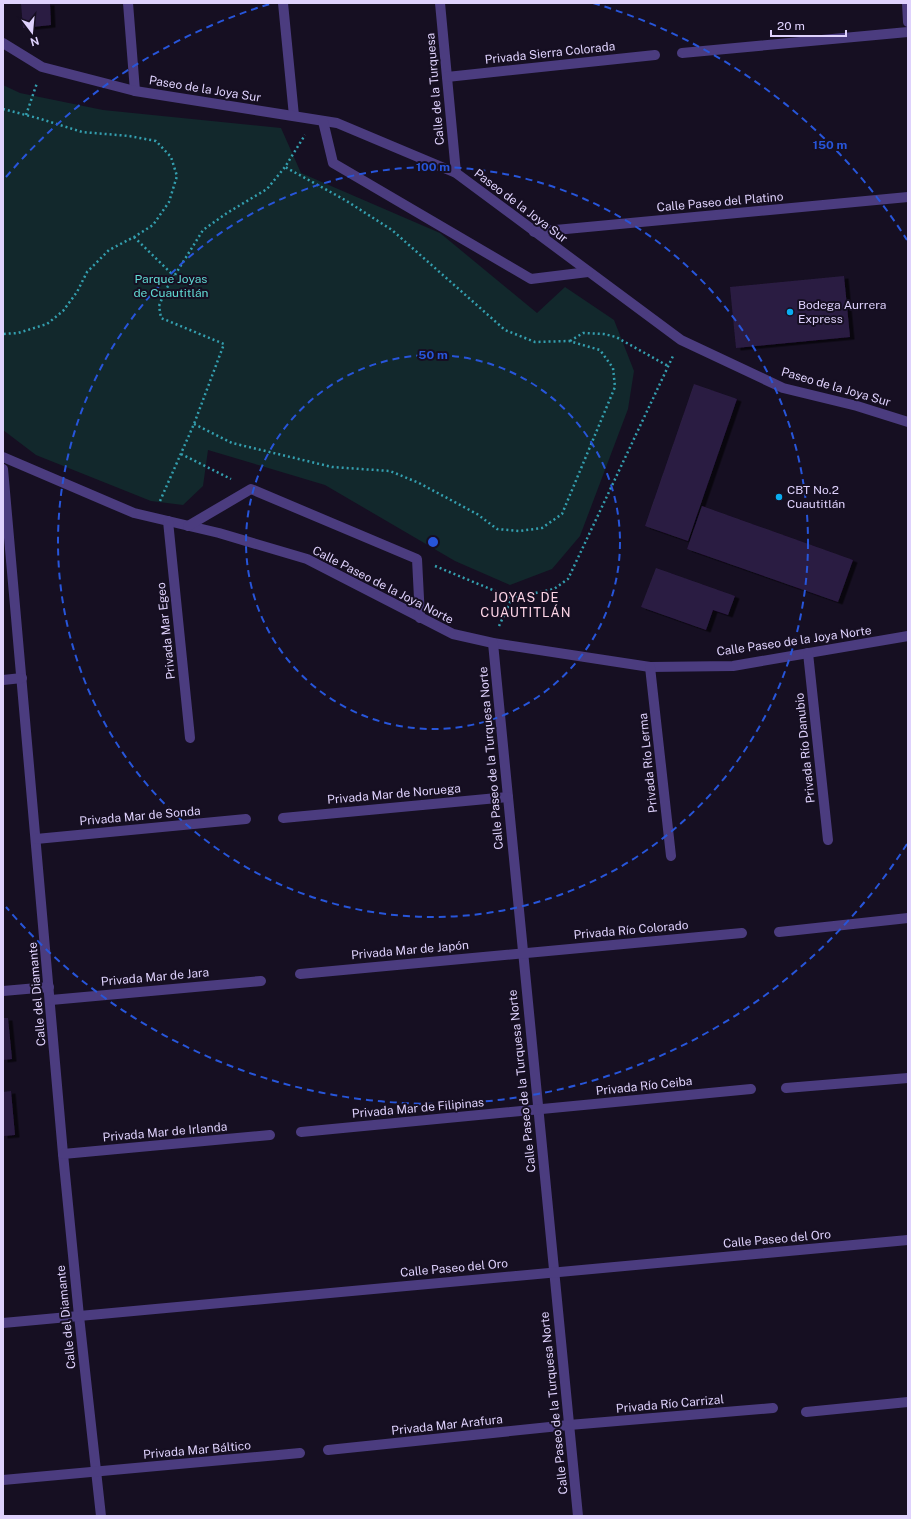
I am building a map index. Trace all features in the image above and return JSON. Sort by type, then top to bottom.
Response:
[{"type":"street","points":[[128,3],[135,90]]},
{"type":"street","points":[[283,3],[294,116]]},
{"type":"street","name":"Calle de la Turquesa","points":[[440,3],[456,173]]},
{"type":"street","points":[[907,3],[908,22]]},
{"type":"street","points":[[682,53],[908,32]]},
{"type":"street","name":"Paseo de la Joya Sur","points":[[3,43],[42,67],[135,90],[337,123],[456,173],[681,340],[783,388],[857,406],[908,422]]},
{"type":"street","name":"Privada Sierra Colorada","points":[[447,77],[655,55]]},
{"type":"street","points":[[319,121],[333,163],[531,279],[588,272]]},
{"type":"street","name":"Calle Paseo del Platino","points":[[534,232],[908,197]]},
{"type":"street","name":"Calle Paseo de la Joya Norte","points":[[3,456],[134,513],[219,533],[307,560],[453,634],[493,643],[650,667],[733,666],[908,636]]},
{"type":"street","name":"Calle del Diamante","points":[[3,469],[6,530],[22,678],[79,1316],[101,1516]]},
{"type":"street","points":[[188,526],[251,489],[418,559],[420,618]]},
{"type":"street","name":"Privada Mar Egeo","points":[[168,522],[190,738]]},
{"type":"street","name":"Calle Paseo de la Turquesa Norte","points":[[493,643],[578,1516]]},
{"type":"street","name":"Privada Río Danubio","points":[[808,653],[828,840]]},
{"type":"street","name":"Privada Río Lerma","points":[[650,667],[671,856]]},
{"type":"street","points":[[3,680],[22,678]]},
{"type":"street","name":"Privada Mar de Noruega","points":[[283,818],[508,797]]},
{"type":"street","name":"Privada Mar de Sonda","points":[[36,839],[246,819]]},
{"type":"street","points":[[779,932],[908,918]]},
{"type":"street","name":"Privada Río Colorado","points":[[523,953],[742,932]]},
{"type":"street","name":"Privada Mar de Japón","points":[[300,974],[523,953]]},
{"type":"street","name":"Privada Mar de Jara","points":[[51,1000],[261,981]]},
{"type":"street","points":[[3,991],[49,987]]},
{"type":"street","points":[[786,1088],[908,1078]]},
{"type":"street","name":"Privada Río Ceiba","points":[[538,1109],[752,1089]]},
{"type":"street","name":"Privada Mar de Filipinas","points":[[301,1132],[538,1109]]},
{"type":"street","name":"Privada Mar de Irlanda","points":[[64,1154],[270,1135]]},
{"type":"street","name":"Calle Paseo del Oro","points":[[3,1323],[908,1240]]},
{"type":"street","points":[[806,1412],[908,1402]]},
{"type":"street","name":"Privada Río Carrizal","points":[[569,1425],[773,1408]]},
{"type":"street","name":"Privada Mar Arafura","points":[[328,1450],[569,1425]]},
{"type":"street","name":"Privada Mar Báltico","points":[[3,1480],[300,1453]]},
{"type":"path","points":[[26,115],[42,67]]},
{"type":"path","points":[[3,109],[82,132],[129,136],[156,141],[171,157],[177,176],[169,202],[153,226],[109,250],[87,272],[77,292],[63,311],[47,324],[18,333],[3,334]]},
{"type":"path","points":[[153,518],[194,424],[224,344],[162,318],[159,306],[165,291],[203,230],[227,213],[267,189],[319,121]]},
{"type":"path","points":[[194,424],[232,443],[332,467],[390,471],[419,483],[477,514],[497,529],[519,531],[542,528],[562,514],[615,388],[613,368],[600,350],[569,341],[535,342],[505,330],[392,230],[345,200],[285,167]]},
{"type":"path","points":[[134,237],[174,276]]},
{"type":"path","points":[[569,341],[583,333],[610,335],[668,366]]},
{"type":"path","points":[[418,559],[512,598],[554,589],[568,579],[681,340]]},
{"type":"path","points":[[181,454],[251,489]]},
{"type":"path","points":[[493,643],[501,619],[512,598]]},
{"type":"green space","name":"Parque Joyas de Cuautitlán","points":[[3,85],[20,93],[103,110],[281,128],[301,173],[440,233],[537,313],[565,287],[614,320],[634,371],[628,409],[580,536],[552,569],[510,585],[455,561],[325,485],[208,450],[203,486],[183,505],[151,501],[36,455],[3,430]]},
{"type":"building","points":[[21,3],[50,3],[51,25],[23,28]]},
{"type":"building","name":"Bodega Aurrera Express","points":[[844,276],[850,337],[736,348],[730,287]]},
{"type":"building","points":[[694,384],[737,399],[688,541],[645,526]]},
{"type":"building","points":[[702,506],[853,560],[838,602],[687,549]]},
{"type":"building","points":[[656,568],[735,596],[728,615],[713,610],[706,630],[641,607]]},
{"type":"building","points":[[3,1018],[8,1018],[12,1059],[3,1060]]},
{"type":"building","points":[[11,1091],[15,1135],[3,1136],[3,1092]]},
{"type":"place","name":"Bodega Aurrera Express","points":[[790,312]]},
{"type":"place","name":"CBT No.2 Cuautitlán","points":[[779,497]]},
{"type":"district","name":"JOYAS DE CUAUTITLÁN","points":[[526,604]]}]
